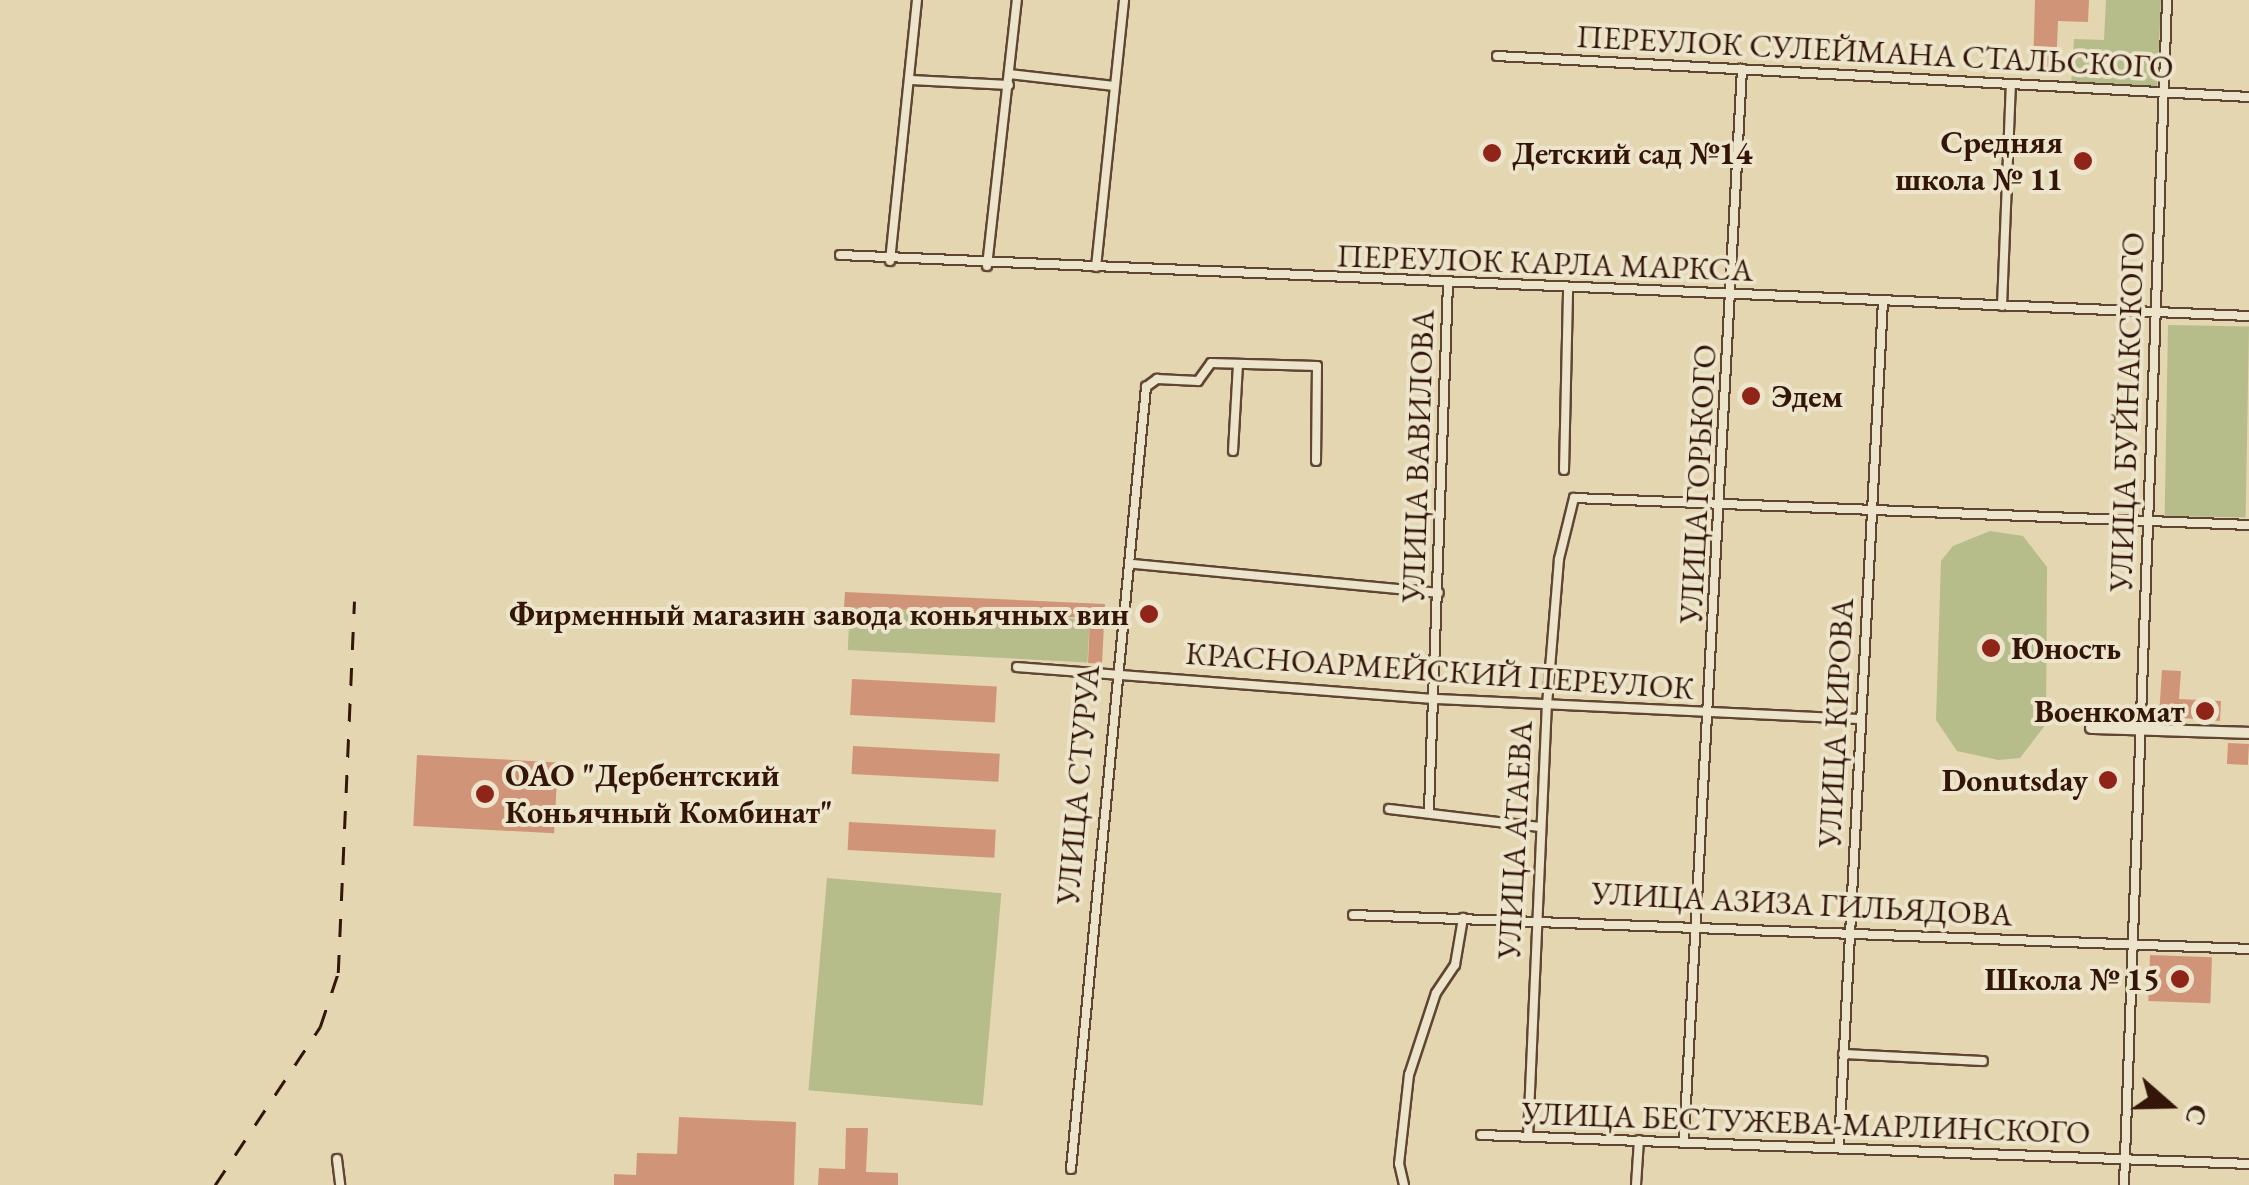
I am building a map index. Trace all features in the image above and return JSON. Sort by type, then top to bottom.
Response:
[{"type":"street","points":[[890,261],[917,0]]},
{"type":"street","points":[[987,266],[1017,0]]},
{"type":"street","points":[[1096,268],[1124,0]]},
{"type":"street","name":"УЛИЦА БУЙНАКСКОГО","points":[[2124,1185],[2167,0]]},
{"type":"street","name":"ПЕРЕУЛОК СУЛЕЙМАНА СТАЛЬСКОГО","points":[[1497,56],[2249,97]]},
{"type":"street","name":"УЛИЦА ГОРЬКОГО","points":[[1684,1140],[1734,296],[1742,70]]},
{"type":"street","points":[[1009,74],[1114,86]]},
{"type":"street","points":[[910,80],[1008,85]]},
{"type":"street","points":[[2002,306],[2011,84]]},
{"type":"street","name":"ПЕРЕУЛОК КАРЛА МАРКСА","points":[[840,255],[987,266],[2249,316]]},
{"type":"street","name":"УЛИЦА ВАВИЛОВА","points":[[1429,810],[1448,284]]},
{"type":"street","points":[[1564,470],[1568,289]]},
{"type":"street","name":"УЛИЦА КИРОВА","points":[[1839,1146],[1883,302]]},
{"type":"street","name":"УЛИЦА СТУРУА","points":[[1071,1168],[1112,672],[1134,564],[1146,386],[1157,379],[1198,381],[1211,363],[1238,364]]},
{"type":"street","points":[[1233,452],[1238,364],[1318,366],[1316,461]]},
{"type":"street","name":"УЛИЦА АТАЕВА","points":[[1528,1137],[1540,827],[1564,528],[1583,493],[1719,501]]},
{"type":"street","points":[[1719,501],[2249,525]]},
{"type":"street","points":[[1134,564],[1439,594]]},
{"type":"street","name":"КРАСНОАРМЕЙСКИЙ ПЕРЕУЛОК","points":[[1017,667],[1711,716],[1860,718]]},
{"type":"street","points":[[2091,728],[2249,733]]},
{"type":"street","points":[[1389,809],[1429,810],[1540,827]]},
{"type":"street","name":"УЛИЦА АЗИЗА ГИЛЬЯДОВА","points":[[1352,915],[1535,916],[2249,949]]},
{"type":"street","points":[[1404,1185],[1399,1164],[1409,1075],[1436,993],[1455,965],[1463,918]]},
{"type":"street","points":[[1843,1054],[1983,1061]]},
{"type":"street","name":"УЛИЦА БЕСТУЖЕВА-МАРЛИНСКОГО","points":[[1481,1135],[2249,1164]]},
{"type":"street","points":[[1636,1185],[1639,1140]]},
{"type":"street","points":[[337,1159],[340,1185]]},
{"type":"green space","points":[[2106,0],[2161,0],[2157,90],[2071,86],[2074,39],[2104,40]]},
{"type":"green space","points":[[2168,325],[2249,326],[2246,517],[2165,516]]},
{"type":"green space","name":"Юность","points":[[1990,531],[2023,536],[2047,567],[2046,724],[2020,758],[1998,760],[1957,751],[1936,720],[1941,561],[1953,546]]},
{"type":"green space","points":[[850,607],[1090,620],[1087,663],[848,650]]},
{"type":"green space","points":[[827,878],[1001,893],[983,1105],[808,1090]]},
{"type":"building","points":[[2035,0],[2089,0],[2088,22],[2058,21],[2056,70],[2033,69]]},
{"type":"building","points":[[845,592],[1105,604],[1102,664],[1088,663],[1090,618],[844,607]]},
{"type":"building","points":[[2162,670],[2181,671],[2179,699],[2221,701],[2220,721],[2159,716]]},
{"type":"building","name":"ОАО \"Дербентский Коньячный Комбинат\"","points":[[852,679],[997,687],[995,723],[850,715]]},
{"type":"building","points":[[2228,743],[2249,744],[2248,765],[2227,764]]},
{"type":"building","name":"ОАО \"Дербентский Коньячный Комбинат\"","points":[[853,746],[1000,754],[998,782],[852,774]]},
{"type":"building","name":"ОАО \"Дербентский Коньячный Комбинат\"","points":[[417,755],[558,762],[554,833],[413,826]]},
{"type":"building","name":"ОАО \"Дербентский Коньячный Комбинат\"","points":[[849,822],[996,830],[994,858],[848,850]]},
{"type":"building","name":"Школа № 15","points":[[2150,955],[2212,957],[2210,1003],[2148,1001]]},
{"type":"building","points":[[679,1117],[796,1122],[794,1185],[614,1185],[614,1174],[636,1175],[637,1153],[677,1154]]},
{"type":"building","points":[[846,1128],[868,1128],[866,1172],[898,1173],[898,1185],[818,1185],[819,1168],[845,1169]]},
{"type":"railway","points":[[215,1185],[320,1027],[338,973],[354,601]]},
{"type":"place","name":"Детский сад №14","points":[[1492,153]]},
{"type":"place","name":"Средняя школа № 11","points":[[2083,161]]},
{"type":"place","name":"Эдем","points":[[1751,396]]},
{"type":"place","name":"Фирменный магазин завода коньячных вин","points":[[1149,614]]},
{"type":"place","name":"Юность","points":[[1991,648]]},
{"type":"place","name":"Военкомат","points":[[2205,711]]},
{"type":"place","name":"Donutsday","points":[[2108,780]]},
{"type":"place","name":"ОАО \"Дербентский Коньячный Комбинат\"","points":[[485,794]]},
{"type":"place","name":"Школа № 15","points":[[2180,979]]}]
